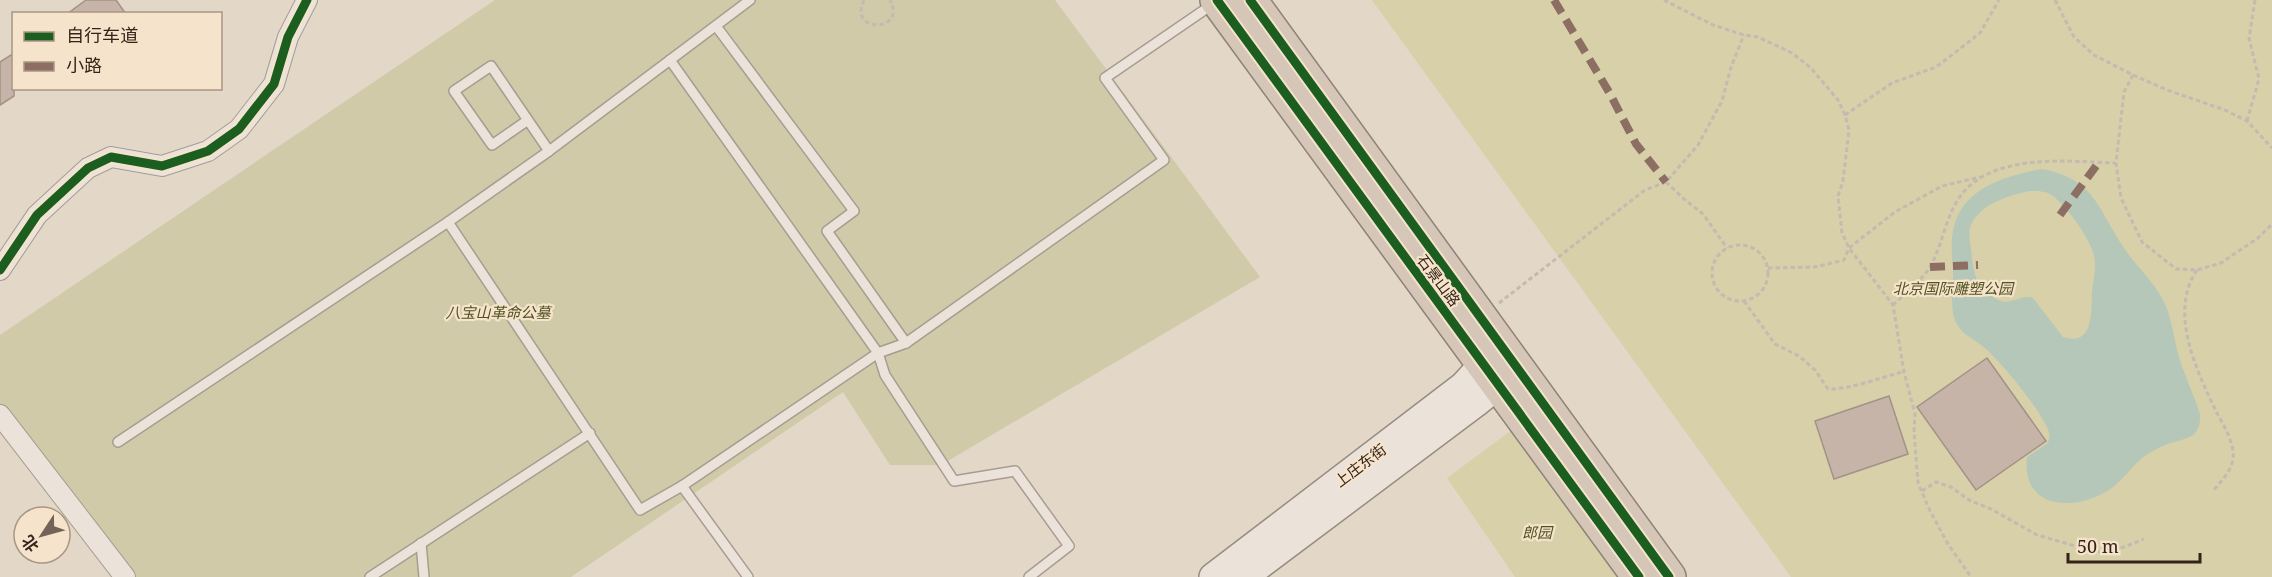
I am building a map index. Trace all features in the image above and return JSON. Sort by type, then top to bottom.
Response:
[{"type":"highway","name":"石景山路","points":[[1217,0],[1439,306],[1501,366],[1669,577]]},
{"type":"highway","name":"石景山路","points":[[1250,0],[1481,316],[1501,366],[1639,577]]},
{"type":"main road","name":"上庄东街","points":[[1213,577],[1463,386],[1501,366]]},
{"type":"main road","name":"上庄东街","points":[[1244,577],[1476,404],[1501,366]]},
{"type":"street","points":[[0,270],[37,215],[88,168],[111,157],[162,166],[208,151],[239,129],[274,84],[288,37],[307,0]]},
{"type":"street","points":[[0,415],[125,577]]},
{"type":"lane","points":[[118,442],[448,222],[549,151],[750,0]]},
{"type":"lane","points":[[448,222],[640,510],[682,486],[878,353],[906,343],[1164,160],[1105,78],[1217,0]]},
{"type":"lane","points":[[716,26],[854,211],[827,231],[906,343]]},
{"type":"lane","points":[[670,60],[878,353],[885,375],[954,481],[1015,471],[1069,546],[1029,577]]},
{"type":"lane","points":[[528,120],[492,145],[454,91],[491,66],[528,120],[549,151]]},
{"type":"lane","points":[[370,577],[590,433]]},
{"type":"lane","points":[[682,486],[748,577]]},
{"type":"lane","points":[[421,543],[424,577]]},
{"type":"path","points":[[864,0],[861,7],[863,17],[876,26],[886,23],[892,16],[893,5],[890,0]]},
{"type":"path","points":[[1664,0],[1713,24],[1744,35],[1758,37],[1792,53],[1802,60],[1838,100],[1849,130],[1839,202],[1842,233],[1849,248],[1893,305],[1904,372],[1915,414],[1916,462],[1922,491],[1948,544],[1971,577]]},
{"type":"path","points":[[1845,115],[1892,83],[1936,67],[1980,33],[1999,0]]},
{"type":"path","points":[[2055,0],[2074,37],[2094,55],[2167,90],[2225,110],[2247,121],[2272,148]]},
{"type":"path","points":[[2247,121],[2259,79],[2249,38],[2254,0]]},
{"type":"path","points":[[1481,316],[1645,190],[1666,182],[1698,145],[1722,101],[1731,67],[1744,35]]},
{"type":"path","points":[[2133,75],[2124,92],[2116,163],[2121,198],[2142,242],[2176,269],[2197,270],[2221,263],[2258,238],[2272,224]]},
{"type":"path","points":[[1768,268],[1831,264],[1844,260],[1849,248],[1895,212],[1942,186],[1984,176],[2009,167],[2041,161],[2116,163]]},
{"type":"path","points":[[1893,305],[1930,267],[1958,201],[1970,184],[1984,176]]},
{"type":"path","points":[[1666,182],[1703,214],[1727,248]]},
{"type":"path","points":[[1736,245],[1753,248],[1765,260],[1768,268],[1768,276],[1761,292],[1744,301],[1725,296],[1718,290],[1714,281],[1715,262],[1727,248],[1736,245]]},
{"type":"path","points":[[2197,270],[2189,281],[2186,299],[2189,348],[2234,452],[2229,473],[2212,491]]},
{"type":"path","points":[[1744,301],[1775,344],[1799,356],[1815,370],[1828,389],[1845,389],[1862,382],[1904,372]]},
{"type":"path","points":[[1922,491],[1936,482],[1951,487],[1969,500],[1991,508],[2037,535],[2101,552],[2124,547],[2144,539]]},
{"type":"green space","name":"八宝山革命公墓","points":[[495,0],[1055,0],[1260,277],[941,465],[890,465],[843,392],[571,577],[125,577],[72,508],[72,505],[69,505],[0,415],[0,335]]},
{"type":"green space","name":"北京国际雕塑公园","points":[[1372,0],[2272,0],[2272,577],[1791,577]]},
{"type":"green space","name":"郎园","points":[[1516,427],[1622,577],[1515,577],[1447,478]]},
{"type":"shaded area","points":[[2042,169],[2074,180],[2084,188],[2101,209],[2124,248],[2156,289],[2165,304],[2179,357],[2200,414],[2200,423],[2193,435],[2167,444],[2146,455],[2113,487],[2100,495],[2085,501],[2070,503],[2055,502],[2043,497],[2033,488],[2028,475],[2027,457],[2048,443],[2049,434],[2046,425],[2032,402],[2002,365],[1983,346],[1961,330],[1955,321],[1952,308],[1952,239],[1955,222],[1962,209],[1971,197],[1997,182],[2011,176]],"holes":[[[2030,191],[2048,193],[2062,204],[2092,249],[2095,265],[2091,318],[2086,332],[2080,337],[2073,339],[2063,337],[2033,298],[2001,301],[1986,292],[1977,280],[1969,234],[1975,218],[1981,211],[1996,202]]]},
{"type":"building","points":[[86,0],[116,0],[125,12],[70,12]]},
{"type":"building","points":[[12,54],[14,96],[0,105],[0,62]]},
{"type":"building","points":[[1987,358],[2046,441],[1976,490],[1917,407]]},
{"type":"building","points":[[1889,396],[1908,454],[1834,479],[1815,421]]},
{"type":"marked path","points":[[1554,0],[1609,92],[1636,144],[1666,182]]},
{"type":"marked path","points":[[2060,215],[2099,162]]},
{"type":"marked path","points":[[1930,267],[1978,265]]},
{"type":"cycle path","points":[[0,270],[37,215],[88,168],[111,157],[162,166],[208,151],[239,129],[274,84],[288,37],[307,0]]},
{"type":"cycle path","points":[[1217,0],[1639,577]]},
{"type":"cycle path","points":[[1250,0],[1669,577]]}]
